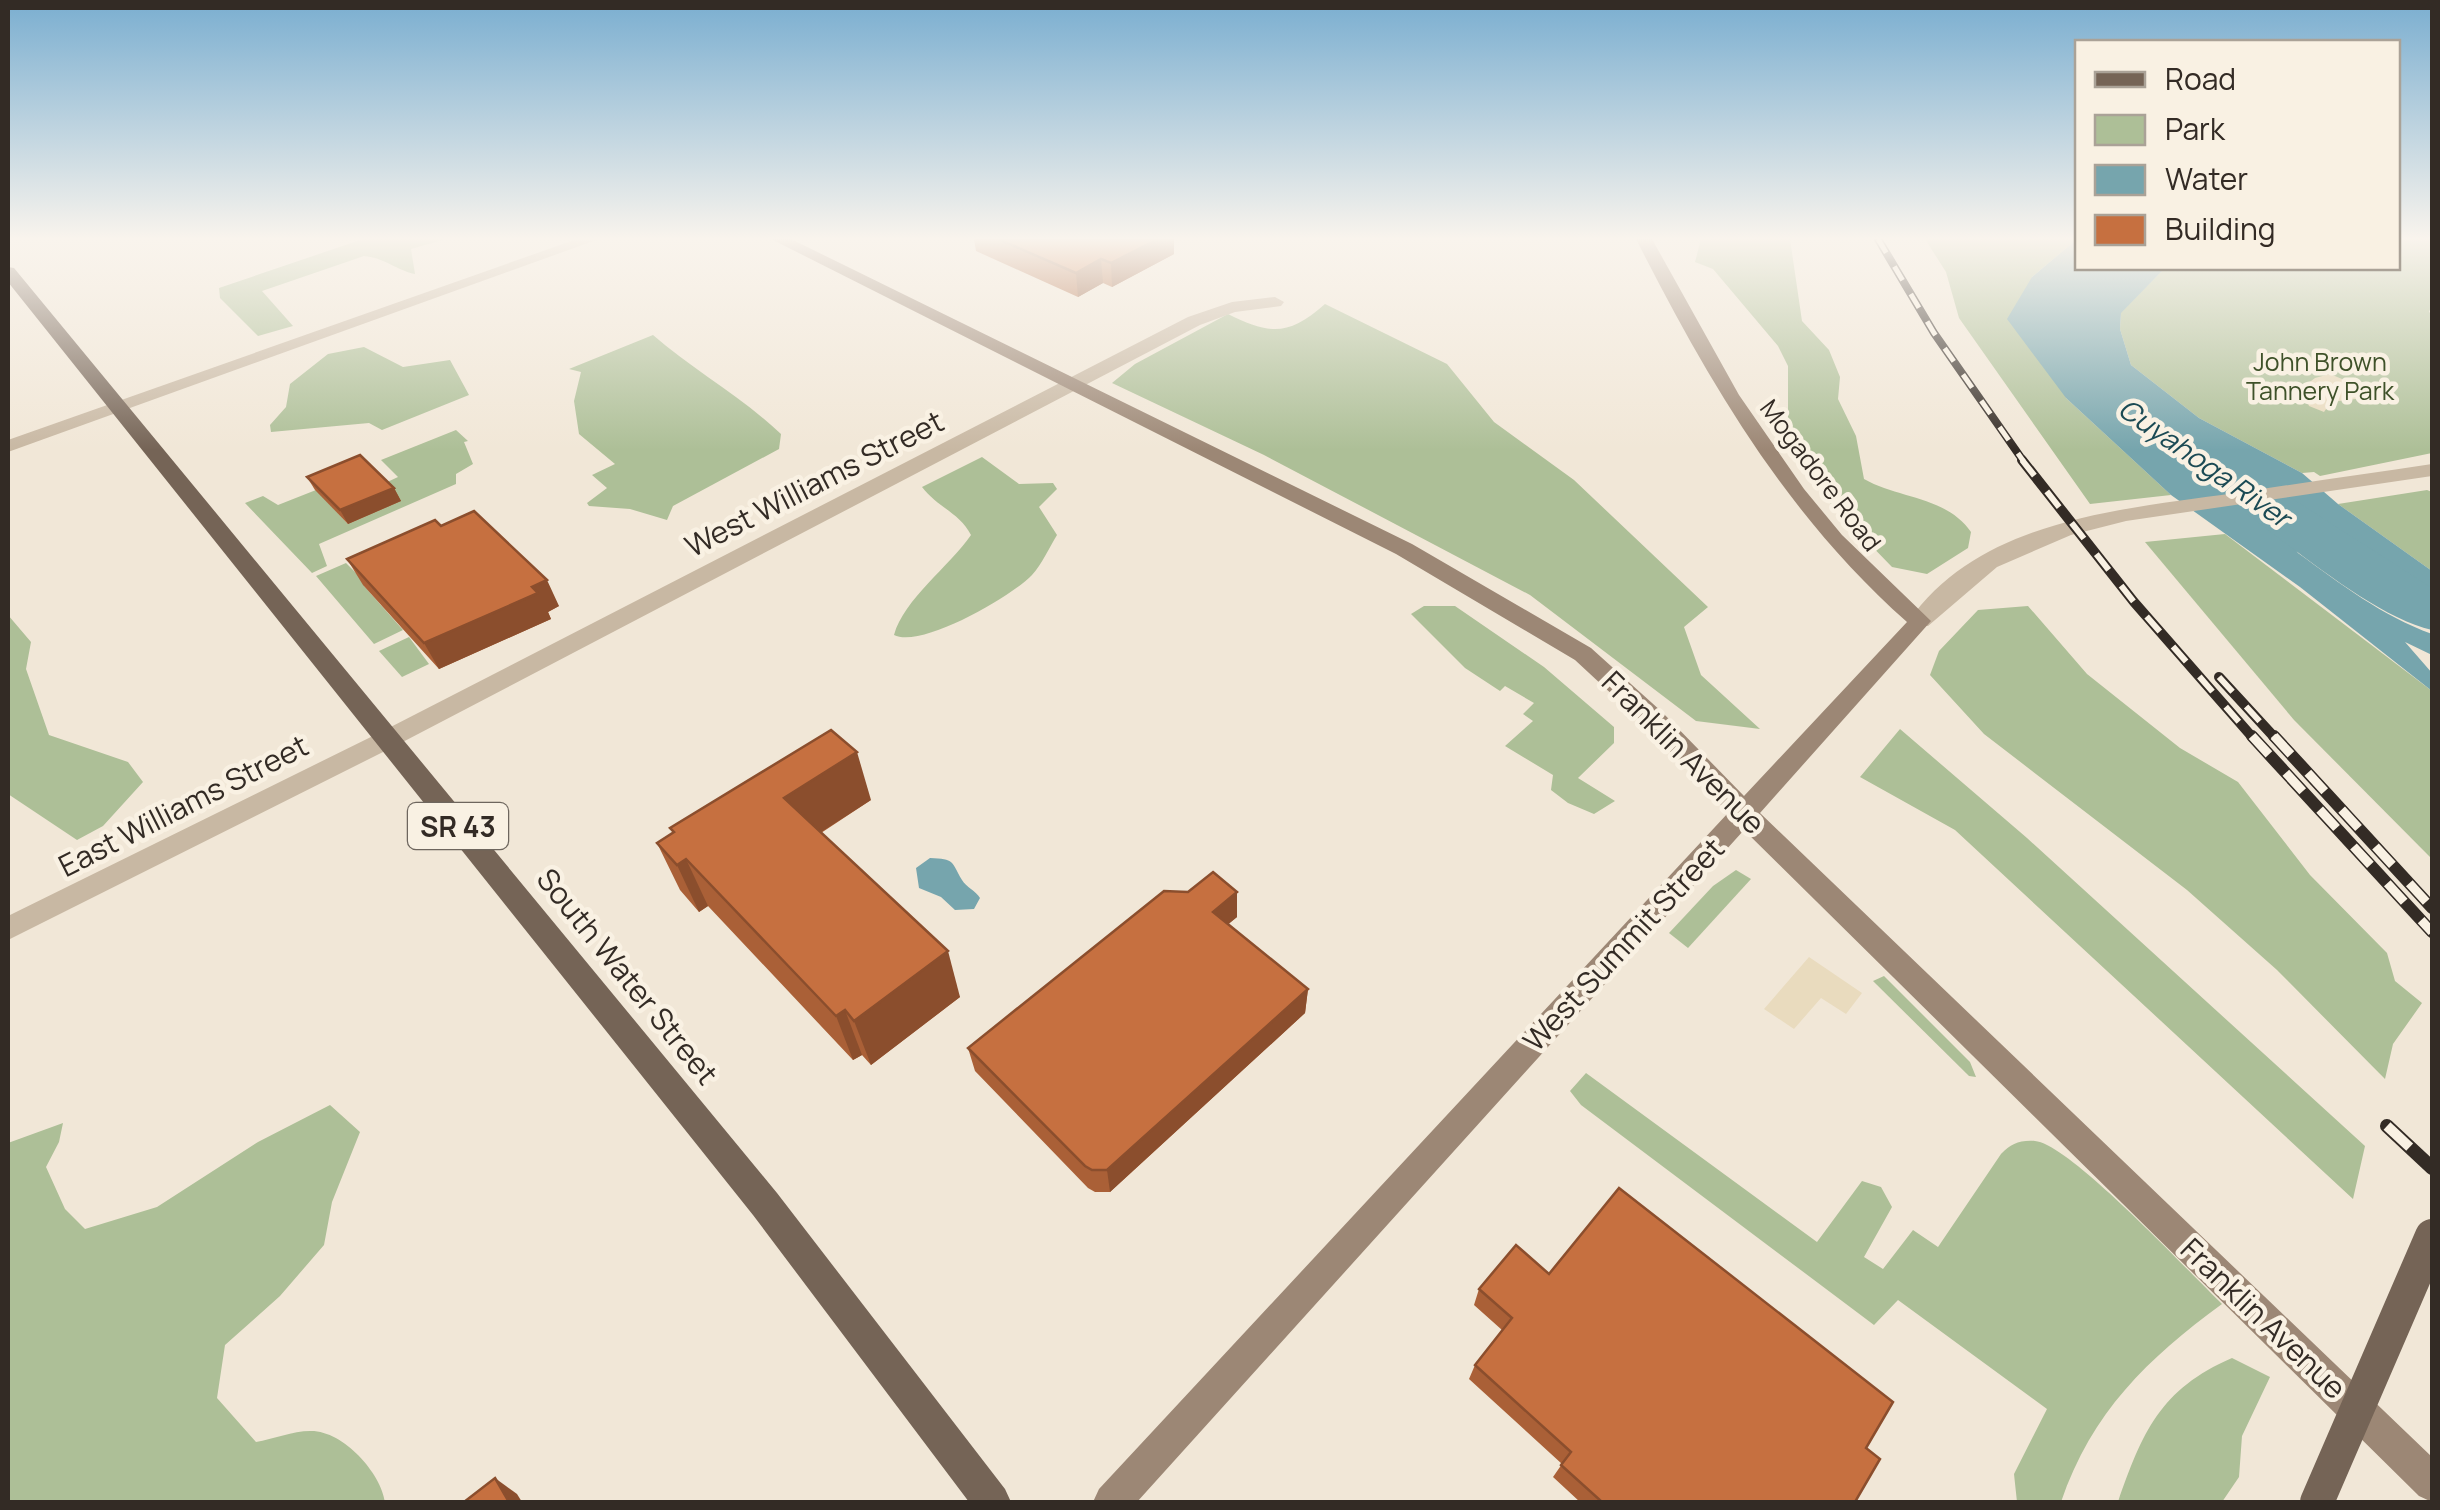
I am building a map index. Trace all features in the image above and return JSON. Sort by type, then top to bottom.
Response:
[{"type":"main road","name":"South Water Street","points":[[39,309],[764,1204],[992,1502]]},
{"type":"main road","points":[[2317,1502],[2432,1236]]},
{"type":"street","points":[[8,446],[392,309]]},
{"type":"street","name":"Franklin Avenue","points":[[922,309],[1404,549],[1529,620],[1611,677],[1744,814],[2432,1483]]},
{"type":"street","name":"West Williams Street","points":[[388,738],[1071,384],[1211,314],[1235,309]]},
{"type":"street","name":"Mogadore Road","points":[[1680,309],[1696,342],[1774,464],[1874,584],[1920,621]]},
{"type":"street","name":"West Summit Street","points":[[1112,1502],[1744,814],[1796,752],[1958,582],[2034,538],[2075,526],[2432,470]]},
{"type":"street","name":"East Williams Street","points":[[8,930],[388,738]]},
{"type":"green space","points":[[231,309],[278,309],[293,326],[258,336]]},
{"type":"green space","points":[[1318,309],[1336,309],[1447,364],[1494,422],[1574,480],[1708,607],[1684,627],[1701,675],[1760,729],[1696,721],[1530,595],[1264,455],[1112,383],[1135,364],[1228,314],[1256,326],[1279,329]]},
{"type":"green space","points":[[1747,309],[1800,309],[1802,321],[1829,350],[1840,377],[1838,399],[1856,436],[1864,479],[1949,511],[1971,532],[1968,548],[1927,574],[1892,567],[1829,502],[1788,421],[1788,366],[1778,346]]},
{"type":"green space","points":[[1957,309],[2041,309],[2066,398],[2171,495],[2090,504]]},
{"type":"green space","name":"John Brown Tannery Park","points":[[2430,309],[2432,453],[2320,476],[2302,473],[2199,418],[2131,365],[2120,329],[2121,312]]},
{"type":"green space","points":[[653,335],[781,434],[779,449],[673,506],[667,520],[630,509],[587,503],[607,488],[592,475],[615,464],[579,434],[574,401],[581,372],[569,369]]},
{"type":"green space","points":[[364,347],[403,367],[450,360],[469,395],[382,430],[369,423],[271,432],[270,425],[286,407],[290,384],[328,354]]},
{"type":"green space","points":[[456,430],[468,441],[464,442],[473,464],[456,474],[456,484],[319,544],[327,566],[312,573],[245,503],[263,496],[278,505],[316,490],[348,524],[400,501],[383,484],[398,477],[381,460]]},
{"type":"green space","points":[[982,457],[1019,484],[1053,483],[1057,489],[1039,507],[1057,535],[1032,575],[1005,596],[944,628],[924,635],[894,635],[917,596],[971,535],[961,521],[922,487]]},
{"type":"green space","points":[[2432,492],[2432,571],[2338,504]]},
{"type":"green space","points":[[2225,534],[2432,691],[2432,859],[2294,720],[2145,542]]},
{"type":"green space","points":[[346,563],[403,630],[374,644],[316,576]]},
{"type":"green space","points":[[1424,606],[1455,606],[1544,667],[1614,727],[1614,743],[1578,778],[1615,801],[1594,814],[1568,803],[1551,790],[1553,775],[1505,746],[1533,721],[1523,714],[1534,703],[1505,686],[1500,691],[1465,668],[1411,614]]},
{"type":"green space","points":[[2028,606],[2087,674],[2180,748],[2238,782],[2310,875],[2387,953],[2395,981],[2422,1003],[2393,1044],[2385,1079],[2277,970],[2187,890],[1984,734],[1930,675],[1939,651],[1978,610]]},
{"type":"green space","points":[[8,615],[31,642],[26,669],[49,735],[128,762],[143,782],[103,826],[77,840],[8,794]]},
{"type":"green space","points":[[409,637],[429,664],[402,677],[379,651]]},
{"type":"green space","points":[[1900,729],[2027,838],[2365,1146],[2353,1199],[1955,830],[1860,777]]},
{"type":"green space","points":[[1736,870],[1751,879],[1688,948],[1669,933],[1713,886]]},
{"type":"green space","points":[[1884,976],[1970,1062],[1976,1077],[1969,1076],[1873,981]]},
{"type":"green space","points":[[1586,1073],[1817,1242],[1862,1181],[1881,1187],[1892,1207],[1864,1257],[1883,1269],[1913,1230],[1938,1247],[2001,1154],[2016,1143],[2035,1141],[2074,1163],[2101,1186],[2222,1304],[2170,1345],[2125,1390],[2089,1441],[2061,1502],[2017,1502],[2014,1474],[2047,1409],[1898,1300],[1874,1325],[1581,1105],[1570,1091]]},
{"type":"green space","points":[[330,1105],[360,1132],[332,1202],[324,1245],[280,1296],[225,1345],[217,1398],[256,1442],[310,1431],[347,1445],[376,1479],[385,1502],[8,1502],[8,1143],[63,1123],[59,1142],[46,1167],[65,1209],[85,1229],[157,1207],[258,1142]]},
{"type":"green space","points":[[2232,1358],[2270,1377],[2242,1436],[2239,1477],[2222,1502],[2118,1502],[2136,1455],[2157,1416],[2187,1384]]},
{"type":"shaded area","points":[[2330,374],[2371,391],[2365,394],[2371,397],[2331,402],[2324,412],[2309,406],[2302,388],[2315,378]]},
{"type":"shaded area","points":[[1809,957],[1862,993],[1846,1014],[1821,998],[1794,1029],[1764,1009]]},
{"type":"water","points":[[2013,309],[2124,309],[2120,329],[2131,365],[2199,418],[2302,473],[2338,504],[2432,571],[2432,618],[2366,568],[2292,533],[2292,544],[2298,553],[2379,609],[2432,634],[2432,655],[2405,642],[2432,673],[2432,691],[2300,587],[2171,495],[2066,398],[2007,319]]},
{"type":"water","points":[[930,858],[948,860],[954,865],[980,898],[974,909],[955,910],[941,897],[919,888],[916,868]]},
{"type":"building","points":[[360,455],[394,488],[340,510],[307,477]]},
{"type":"building","points":[[474,511],[547,580],[532,587],[538,593],[424,643],[347,559],[435,520],[441,526]]},
{"type":"building","points":[[831,730],[857,752],[784,798],[948,951],[854,1021],[845,1010],[836,1016],[686,859],[677,865],[657,843],[674,832],[670,828]]},
{"type":"building","points":[[1213,872],[1237,892],[1213,912],[1308,989],[1107,1170],[1092,1170],[968,1048],[1164,891],[1188,892]]},
{"type":"building","points":[[1619,1188],[1893,1402],[1866,1448],[1880,1459],[1855,1502],[1602,1502],[1561,1465],[1571,1452],[1475,1365],[1512,1318],[1479,1289],[1516,1245],[1549,1274]]},
{"type":"building","points":[[495,1478],[509,1502],[464,1502]]},
{"type":"waterway","name":"Cuyahoga River","points":[[2267,505],[2359,569],[2432,612]]},
{"type":"railway","points":[[1920,309],[2024,462]]},
{"type":"railway","points":[[2022,460],[2134,602],[2254,739]]},
{"type":"railway","points":[[2219,677],[2276,739]]},
{"type":"railway","points":[[2252,736],[2432,932]]},
{"type":"railway","points":[[2274,736],[2432,908]]},
{"type":"railway","points":[[2387,1126],[2432,1168]]}]
